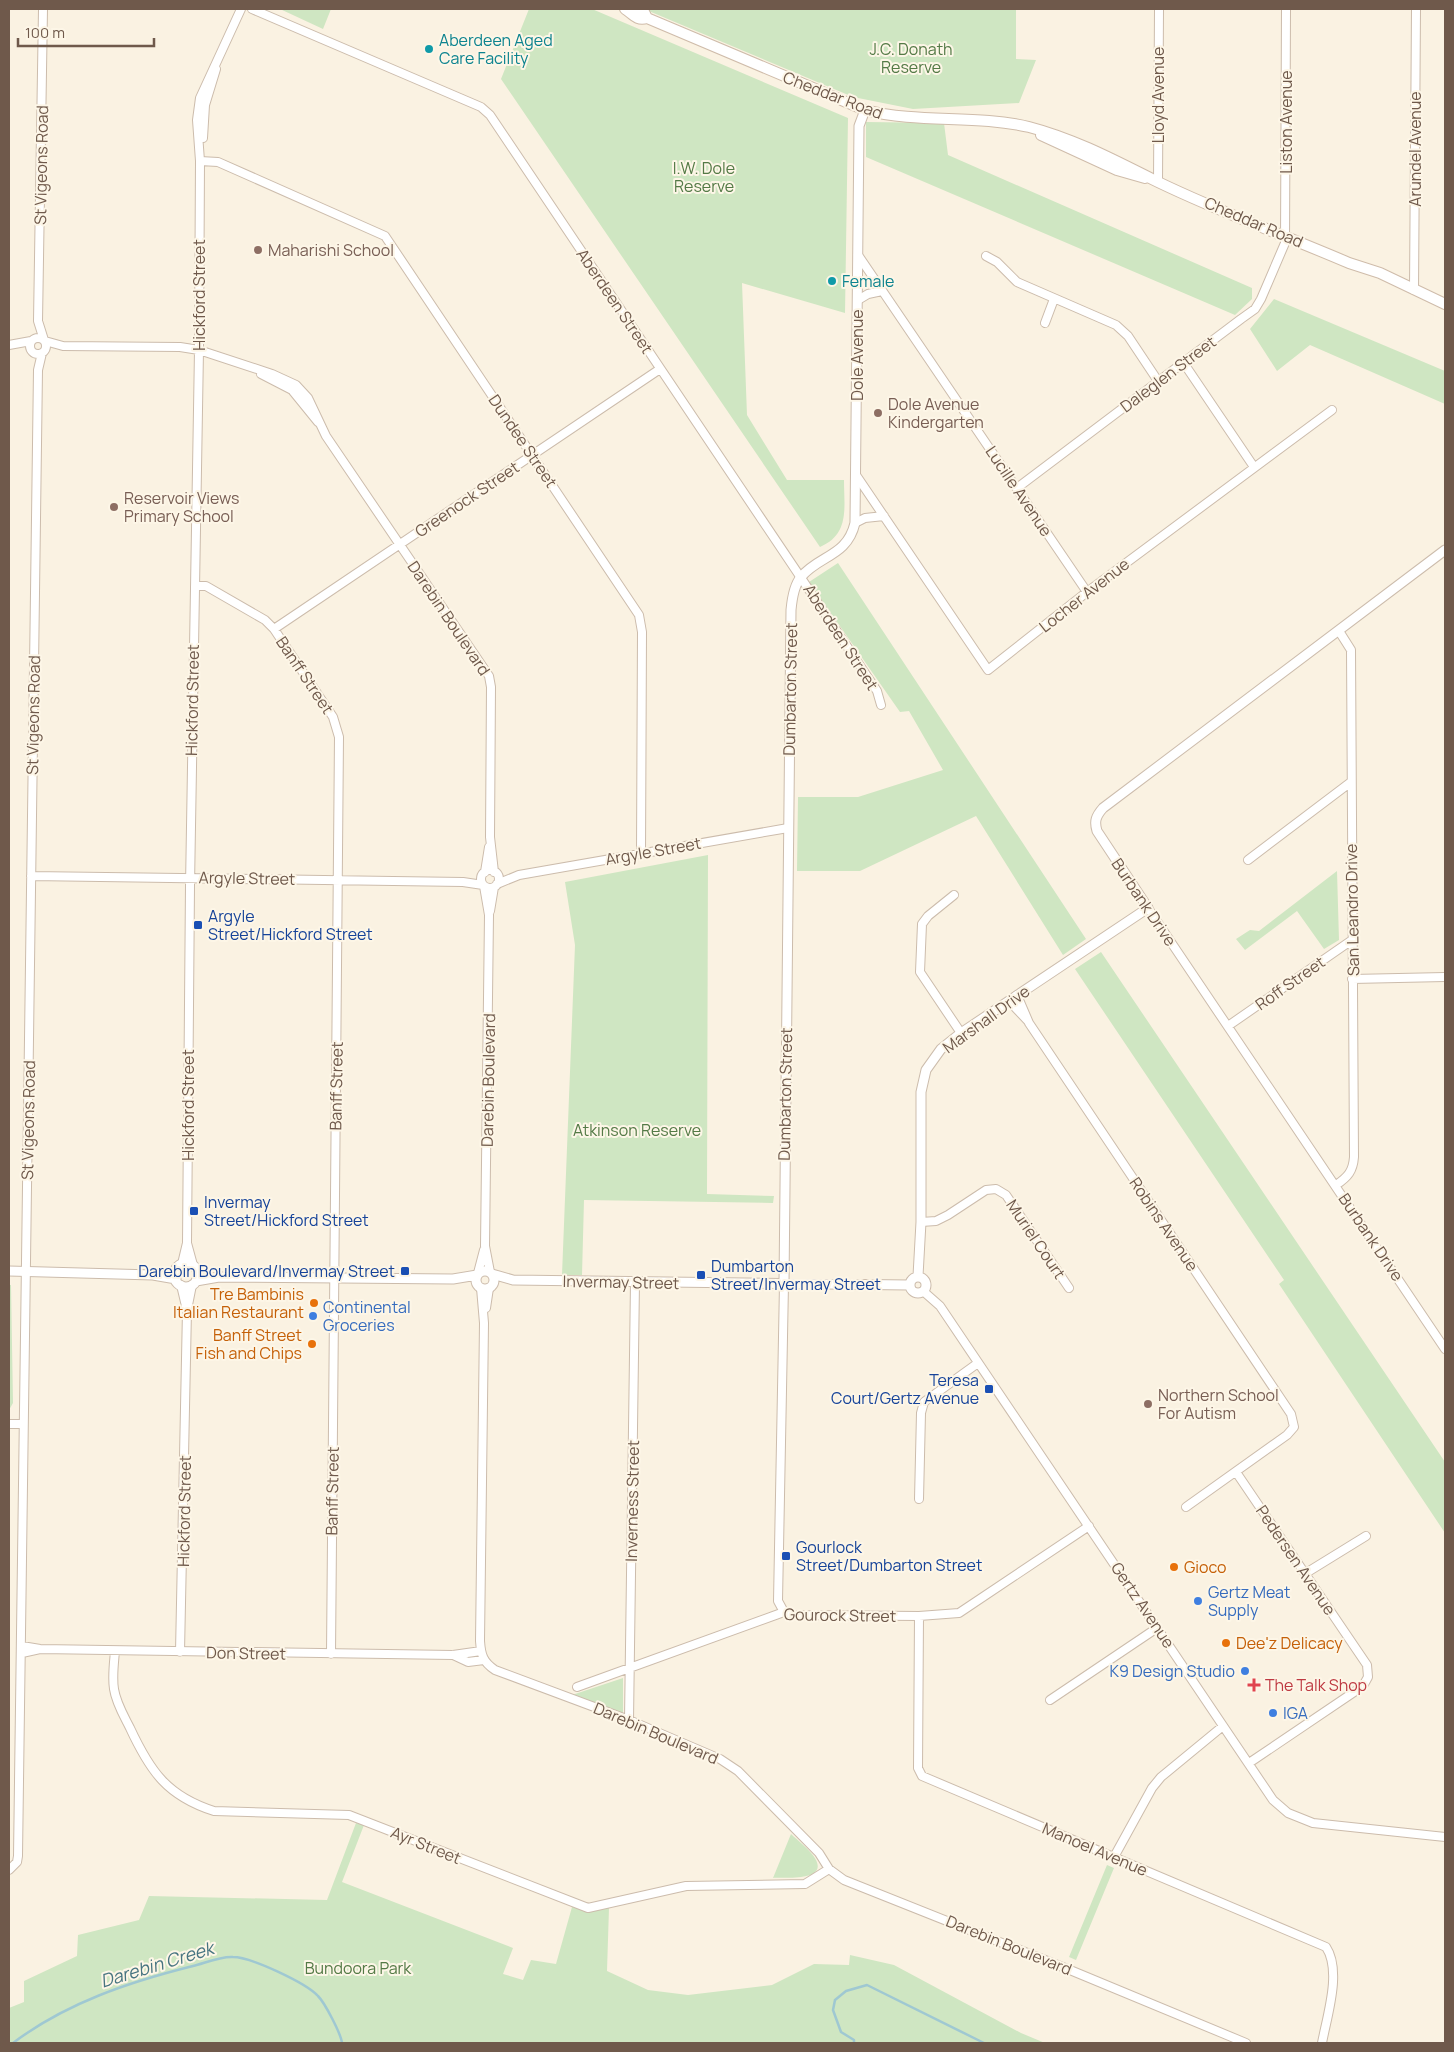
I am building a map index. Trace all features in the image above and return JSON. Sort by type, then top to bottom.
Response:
[{"type":"main road","name":"Cheddar Road","points":[[630,9],[630,15],[641,20],[647,18],[865,110],[894,117],[1000,121],[1057,135],[1126,164],[1158,182],[1349,263],[1377,279],[1414,290],[1445,304]]},
{"type":"street","name":"St Vigeons Road","points":[[10,1869],[18,1856],[22,1650],[23,1424],[38,370],[38,352],[33,339],[38,321],[43,9]]},
{"type":"street","name":"Hickford Street","points":[[180,1266],[187,1243],[190,877],[200,350],[200,159],[198,106],[210,74],[217,63],[241,9]]},
{"type":"street","name":"Aberdeen Street","points":[[252,9],[481,107],[490,115],[660,369],[802,576],[877,691],[882,705]]},
{"type":"street","name":"Lloyd Avenue","points":[[1158,182],[1159,9]]},
{"type":"street","name":"Liston Avenue","points":[[1285,236],[1286,9]]},
{"type":"street","name":"Arundel Avenue","points":[[1414,290],[1416,9]]},
{"type":"street","name":"Dole Avenue","points":[[802,576],[840,549],[850,537],[855,523],[859,126],[865,110]]},
{"type":"street","name":"Dundee Street","points":[[200,159],[218,162],[385,236],[640,615],[642,632],[641,853]]},
{"type":"street","name":"Daleglen Street","points":[[1017,488],[1255,308],[1261,299],[1285,242],[1285,236]]},
{"type":"street","name":"Lucille Avenue","points":[[858,255],[1087,592]]},
{"type":"street","points":[[986,256],[997,262],[1017,282],[1116,324],[1128,336],[1158,381]]},
{"type":"street","points":[[858,300],[868,294],[882,291]]},
{"type":"street","points":[[1045,323],[1054,299]]},
{"type":"street","name":"St Vigeons Road","points":[[38,321],[44,341]]},
{"type":"street","points":[[12,345],[33,339],[63,346]]},
{"type":"street","points":[[38,352],[44,341]]},
{"type":"street","points":[[12,345],[38,352],[63,346]]},
{"type":"street","name":"Darebin Boulevard","points":[[63,346],[180,347],[200,350],[254,370],[292,390],[321,425],[489,676],[491,687],[490,837],[496,885],[489,915]]},
{"type":"street","points":[[1183,362],[1254,467]]},
{"type":"street","name":"Greenock Street","points":[[274,629],[660,369]]},
{"type":"street","name":"Locher Avenue","points":[[856,475],[988,670],[1087,592],[1332,410]]},
{"type":"street","points":[[855,523],[865,518],[884,516]]},
{"type":"street","name":"Burbank Drive","points":[[1445,550],[1104,808],[1097,816],[1095,823],[1097,832],[1445,1349]]},
{"type":"street","name":"Dumbarton Street","points":[[784,1612],[778,1601],[784,1284],[791,610],[795,590],[802,576]]},
{"type":"street","name":"Banff Street","points":[[195,586],[206,586],[265,620],[274,629],[333,717],[339,737],[331,1654]]},
{"type":"street","name":"San Leandro Drive","points":[[1336,1185],[1348,1177],[1353,1168],[1351,650],[1339,631]]},
{"type":"street","points":[[1248,860],[1351,782]]},
{"type":"street","name":"Argyle Street","points":[[31,876],[463,882],[483,885],[489,888],[519,875],[788,828]]},
{"type":"street","name":"Darebin Boulevard","points":[[490,837],[483,874],[483,885],[489,915],[485,1246],[482,1282],[484,1323],[481,1651],[484,1660],[495,1670],[629,1720],[729,1764],[819,1853],[829,1869],[844,1880],[1246,2043]]},
{"type":"street","name":"Argyle Street","points":[[463,882],[483,874],[519,875]]},
{"type":"street","points":[[954,895],[928,916],[922,924],[920,972],[960,1033]]},
{"type":"street","name":"Marshall Drive","points":[[918,1276],[921,1222],[921,1092],[926,1070],[941,1049],[960,1033],[1148,908]]},
{"type":"street","name":"Roff Street","points":[[1228,1026],[1352,940]]},
{"type":"street","points":[[1352,979],[1445,978]]},
{"type":"street","name":"Robins Avenue","points":[[1017,996],[1029,1022],[1291,1414],[1294,1427],[1287,1435],[1236,1472]]},
{"type":"street","name":"Robins Avenue","points":[[1009,1001],[1029,1022]]},
{"type":"street","name":"Muriel Court","points":[[921,1222],[936,1221],[986,1190],[996,1189],[1006,1195],[1069,1288]]},
{"type":"street","name":"Hickford Street","points":[[187,1243],[195,1268]]},
{"type":"street","name":"Darebin Boulevard","points":[[485,1246],[491,1273]]},
{"type":"street","points":[[9,1271],[153,1275],[178,1282],[180,1266],[153,1275]]},
{"type":"street","name":"Invermay Street","points":[[180,1266],[195,1268],[219,1277]]},
{"type":"street","points":[[194,1283],[195,1268]]},
{"type":"street","points":[[484,1270],[491,1273],[482,1282],[484,1270]]},
{"type":"street","name":"Invermay Street","points":[[491,1273],[513,1280]]},
{"type":"street","points":[[918,1276],[926,1281],[924,1291],[914,1292],[909,1286],[911,1279],[918,1276]]},
{"type":"street","name":"Invermay Street","points":[[178,1282],[194,1283],[219,1277],[453,1279],[482,1282],[513,1280],[909,1286]]},
{"type":"street","name":"Hickford Street","points":[[178,1282],[187,1310]]},
{"type":"street","name":"Inverness Street","points":[[629,1720],[635,1282]]},
{"type":"street","name":"Hickford Street","points":[[180,1652],[187,1310],[194,1283]]},
{"type":"street","name":"Gertz Avenue","points":[[924,1291],[940,1306],[1274,1800],[1300,1819],[1313,1823],[1445,1837]]},
{"type":"street","points":[[919,1499],[921,1413],[924,1402],[978,1363]]},
{"type":"street","points":[[9,1424],[23,1424]]},
{"type":"street","points":[[1186,1507],[1236,1472]]},
{"type":"street","name":"Pedersen Avenue","points":[[1236,1472],[1367,1665],[1368,1677],[1363,1686],[1249,1763]]},
{"type":"street","name":"Gourock Street","points":[[578,1687],[784,1612],[794,1615],[919,1616],[959,1613],[1089,1526]]},
{"type":"street","points":[[1306,1573],[1366,1536]]},
{"type":"street","name":"Manoel Avenue","points":[[919,1616],[918,1768],[922,1776],[1326,1947],[1334,1963],[1334,1975],[1322,2043]]},
{"type":"street","points":[[1050,1700],[1157,1628]]},
{"type":"street","name":"Don Street","points":[[22,1650],[452,1655],[481,1651]]},
{"type":"street","name":"Ayr Street","points":[[115,1651],[114,1690],[119,1707],[151,1770],[175,1794],[187,1801],[214,1811],[349,1815],[588,1908],[598,1908],[686,1886],[805,1884],[829,1869]]},
{"type":"street","name":"Don Street","points":[[452,1655],[468,1662],[484,1660]]},
{"type":"street","points":[[1114,1857],[1152,1788],[1161,1777],[1223,1726]]},
{"type":"green space","points":[[280,9],[331,9],[323,29]]},
{"type":"green space","name":"I.W. Dole Reserve","points":[[529,9],[592,9],[848,118],[845,313],[742,283],[747,415],[787,480],[844,480],[843,519],[841,527],[830,542],[820,547],[501,79]]},
{"type":"green space","name":"J.C. Donath Reserve","points":[[644,9],[1016,9],[1016,59],[1036,60],[1019,103],[913,109],[853,97]]},
{"type":"green space","points":[[866,122],[944,123],[948,155],[1252,288],[1252,299],[1235,315],[866,157]]},
{"type":"green space","points":[[1274,299],[1445,371],[1445,404],[1310,345],[1277,371],[1250,329]]},
{"type":"green space","points":[[838,563],[1086,939],[1063,955],[976,816],[860,871],[797,871],[798,797],[858,797],[943,770],[909,711],[900,712],[809,582]]},
{"type":"green space","name":"Atkinson Reserve","points":[[708,855],[707,1194],[774,1196],[773,1203],[584,1200],[582,1275],[562,1275],[575,945],[565,882]]},
{"type":"green space","points":[[1337,871],[1339,940],[1324,949],[1297,911],[1245,950],[1236,939],[1250,930],[1259,931]]},
{"type":"green space","points":[[1101,952],[1445,1462],[1445,1533],[1279,1284],[1284,1280],[1075,969]]},
{"type":"green space","points":[[9,1285],[11,1285],[13,1403],[9,1410]]},
{"type":"green space","points":[[623,1678],[623,1714],[572,1695]]},
{"type":"green space","name":"Bundoora Park","points":[[356,1823],[364,1825],[342,1882],[513,1948],[503,1974],[523,1980],[531,1960],[556,1964],[572,1907],[591,1911],[609,1908],[607,1971],[648,1990],[688,1995],[772,1985],[814,1964],[849,1965],[850,1955],[894,1965],[1021,2033],[1045,2043],[9,2043],[9,2008],[24,2002],[24,1981],[77,1956],[78,1935],[139,1920],[149,1896],[327,1900]]},
{"type":"green space","points":[[791,1834],[811,1853],[818,1867],[815,1872],[802,1877],[773,1878]]},
{"type":"green space","points":[[1107,1865],[1114,1868],[1076,1960],[1069,1957]]},
{"type":"waterway","name":"Darebin Creek","points":[[13,2043],[54,2016],[99,1995],[145,1979],[228,1957],[241,1958],[265,1966],[291,1978],[312,1991],[318,1996],[328,2012],[342,2043]]},
{"type":"waterway","name":"Darebin Creek","points":[[854,2043],[854,2040],[841,2032],[833,2010],[835,2000],[846,1991],[867,1985],[984,2043]]},
{"type":"place","name":"Aberdeen Aged Care Facility","points":[[429,49]]},
{"type":"place","name":"Maharishi School","points":[[258,250]]},
{"type":"place","name":"Female","points":[[832,281]]},
{"type":"place","name":"Dole Avenue Kindergarten","points":[[878,413]]},
{"type":"place","name":"Reservoir Views Primary School","points":[[114,507]]},
{"type":"place","name":"Argyle Street/Hickford Street","points":[[198,925]]},
{"type":"place","name":"Invermay Street/Hickford Street","points":[[194,1211]]},
{"type":"place","name":"Darebin Boulevard/Invermay Street","points":[[405,1271]]},
{"type":"place","name":"Dumbarton Street/Invermay Street","points":[[701,1275]]},
{"type":"place","name":"Tre Bambinis Italian Restaurant","points":[[314,1303]]},
{"type":"place","name":"Continental Groceries","points":[[313,1316]]},
{"type":"place","name":"Banff Street Fish and Chips","points":[[312,1344]]},
{"type":"place","name":"Teresa Court/Gertz Avenue","points":[[989,1389]]},
{"type":"place","name":"Northern School For Autism","points":[[1148,1404]]},
{"type":"place","name":"Gourlock Street/Dumbarton Street","points":[[786,1556]]},
{"type":"place","name":"Gioco","points":[[1174,1567]]},
{"type":"place","name":"Gertz Meat Supply","points":[[1198,1601]]},
{"type":"place","name":"Dee'z Delicacy","points":[[1226,1643]]},
{"type":"place","name":"K9 Design Studio","points":[[1245,1671]]},
{"type":"place","name":"The Talk Shop","points":[[1254,1685]]},
{"type":"place","name":"IGA","points":[[1273,1713]]}]
